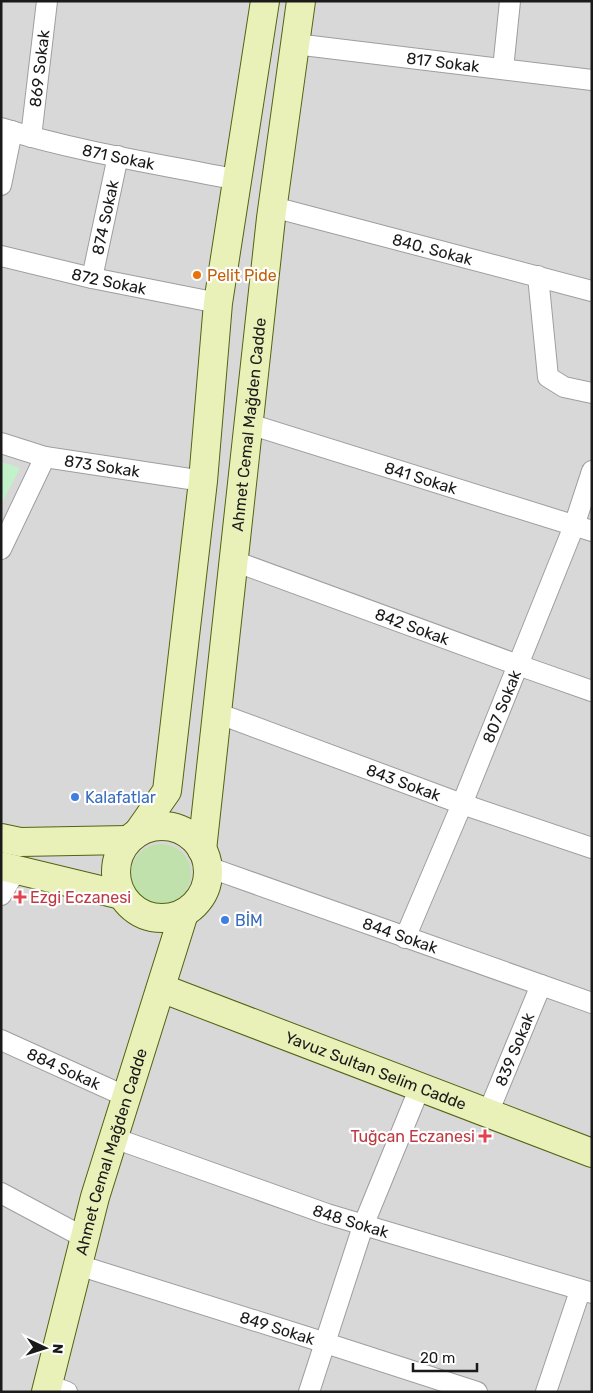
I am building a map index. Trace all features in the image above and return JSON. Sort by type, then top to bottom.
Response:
[{"type":"main road","points":[[1,838],[20,842],[133,836],[153,826],[167,826],[182,830],[193,838],[205,858],[208,881],[203,894],[195,905],[184,913],[170,918],[156,919],[142,915],[130,907],[121,895],[116,881],[115,867],[119,852],[133,836],[167,791],[203,481],[218,304],[265,1]]},
{"type":"main road","name":"Ahmet Cemal Mağden Cadde","points":[[205,858],[217,713],[273,207],[301,1]]},
{"type":"main road","points":[[9,868],[121,895]]},
{"type":"main road","name":"Ahmet Cemal Mağden Cadde","points":[[54,1390],[78,1265],[95,1197],[184,913]]},
{"type":"main road","name":"Yavuz Sultan Selim Cadde","points":[[161,988],[592,1153]]},
{"type":"street","name":"869 Sokak","points":[[31,137],[48,1]]},
{"type":"street","points":[[503,69],[510,1]]},
{"type":"street","name":"817 Sokak","points":[[295,44],[592,80]]},
{"type":"street","name":"871 Sokak","points":[[6,129],[69,147],[238,180]]},
{"type":"street","points":[[1,185],[6,129]]},
{"type":"street","name":"874 Sokak","points":[[92,278],[118,156]]},
{"type":"street","name":"840. Sokak","points":[[273,207],[592,291]]},
{"type":"street","name":"872 Sokak","points":[[1,256],[92,278],[218,304]]},
{"type":"street","points":[[538,276],[548,377],[564,387],[592,393]]},
{"type":"street","name":"841 Sokak","points":[[249,424],[583,528]]},
{"type":"street","name":"873 Sokak","points":[[1,443],[45,457],[203,481]]},
{"type":"street","points":[[1,549],[45,457]]},
{"type":"street","name":"807 Sokak","points":[[405,938],[518,665],[583,528],[592,472]]},
{"type":"street","name":"842 Sokak","points":[[234,561],[518,665],[592,690]]},
{"type":"street","name":"843 Sokak","points":[[217,713],[462,804],[592,848]]},
{"type":"street","name":"844 Sokak","points":[[205,858],[405,938],[541,985],[590,997]]},
{"type":"street","points":[[1,895],[9,868]]},
{"type":"street","name":"839 Sokak","points":[[488,1113],[541,985]]},
{"type":"street","name":"884 Sokak","points":[[1,1040],[127,1097]]},
{"type":"street","points":[[309,1392],[363,1226],[420,1087]]},
{"type":"street","name":"848 Sokak","points":[[114,1138],[363,1226],[586,1292]]},
{"type":"street","points":[[1,1193],[85,1238]]},
{"type":"street","name":"849 Sokak","points":[[78,1265],[477,1392]]},
{"type":"street","points":[[546,1392],[586,1292]]},
{"type":"shaded area","points":[[1,1],[592,1],[592,1392],[1,1392]]},
{"type":"green space","points":[[1,462],[20,468],[1,505]]},
{"type":"green space","points":[[161,844],[178,849],[186,857],[191,874],[186,891],[178,899],[161,904],[144,899],[136,891],[131,874],[136,857],[144,849]]},
{"type":"place","name":"Pelit Pide","points":[[197,275]]},
{"type":"place","name":"Kalafatlar","points":[[75,797]]},
{"type":"place","name":"Ezgi Eczanesi","points":[[20,897]]},
{"type":"place","name":"BİM","points":[[225,920]]},
{"type":"place","name":"Tuğcan Eczanesi","points":[[485,1136]]}]
